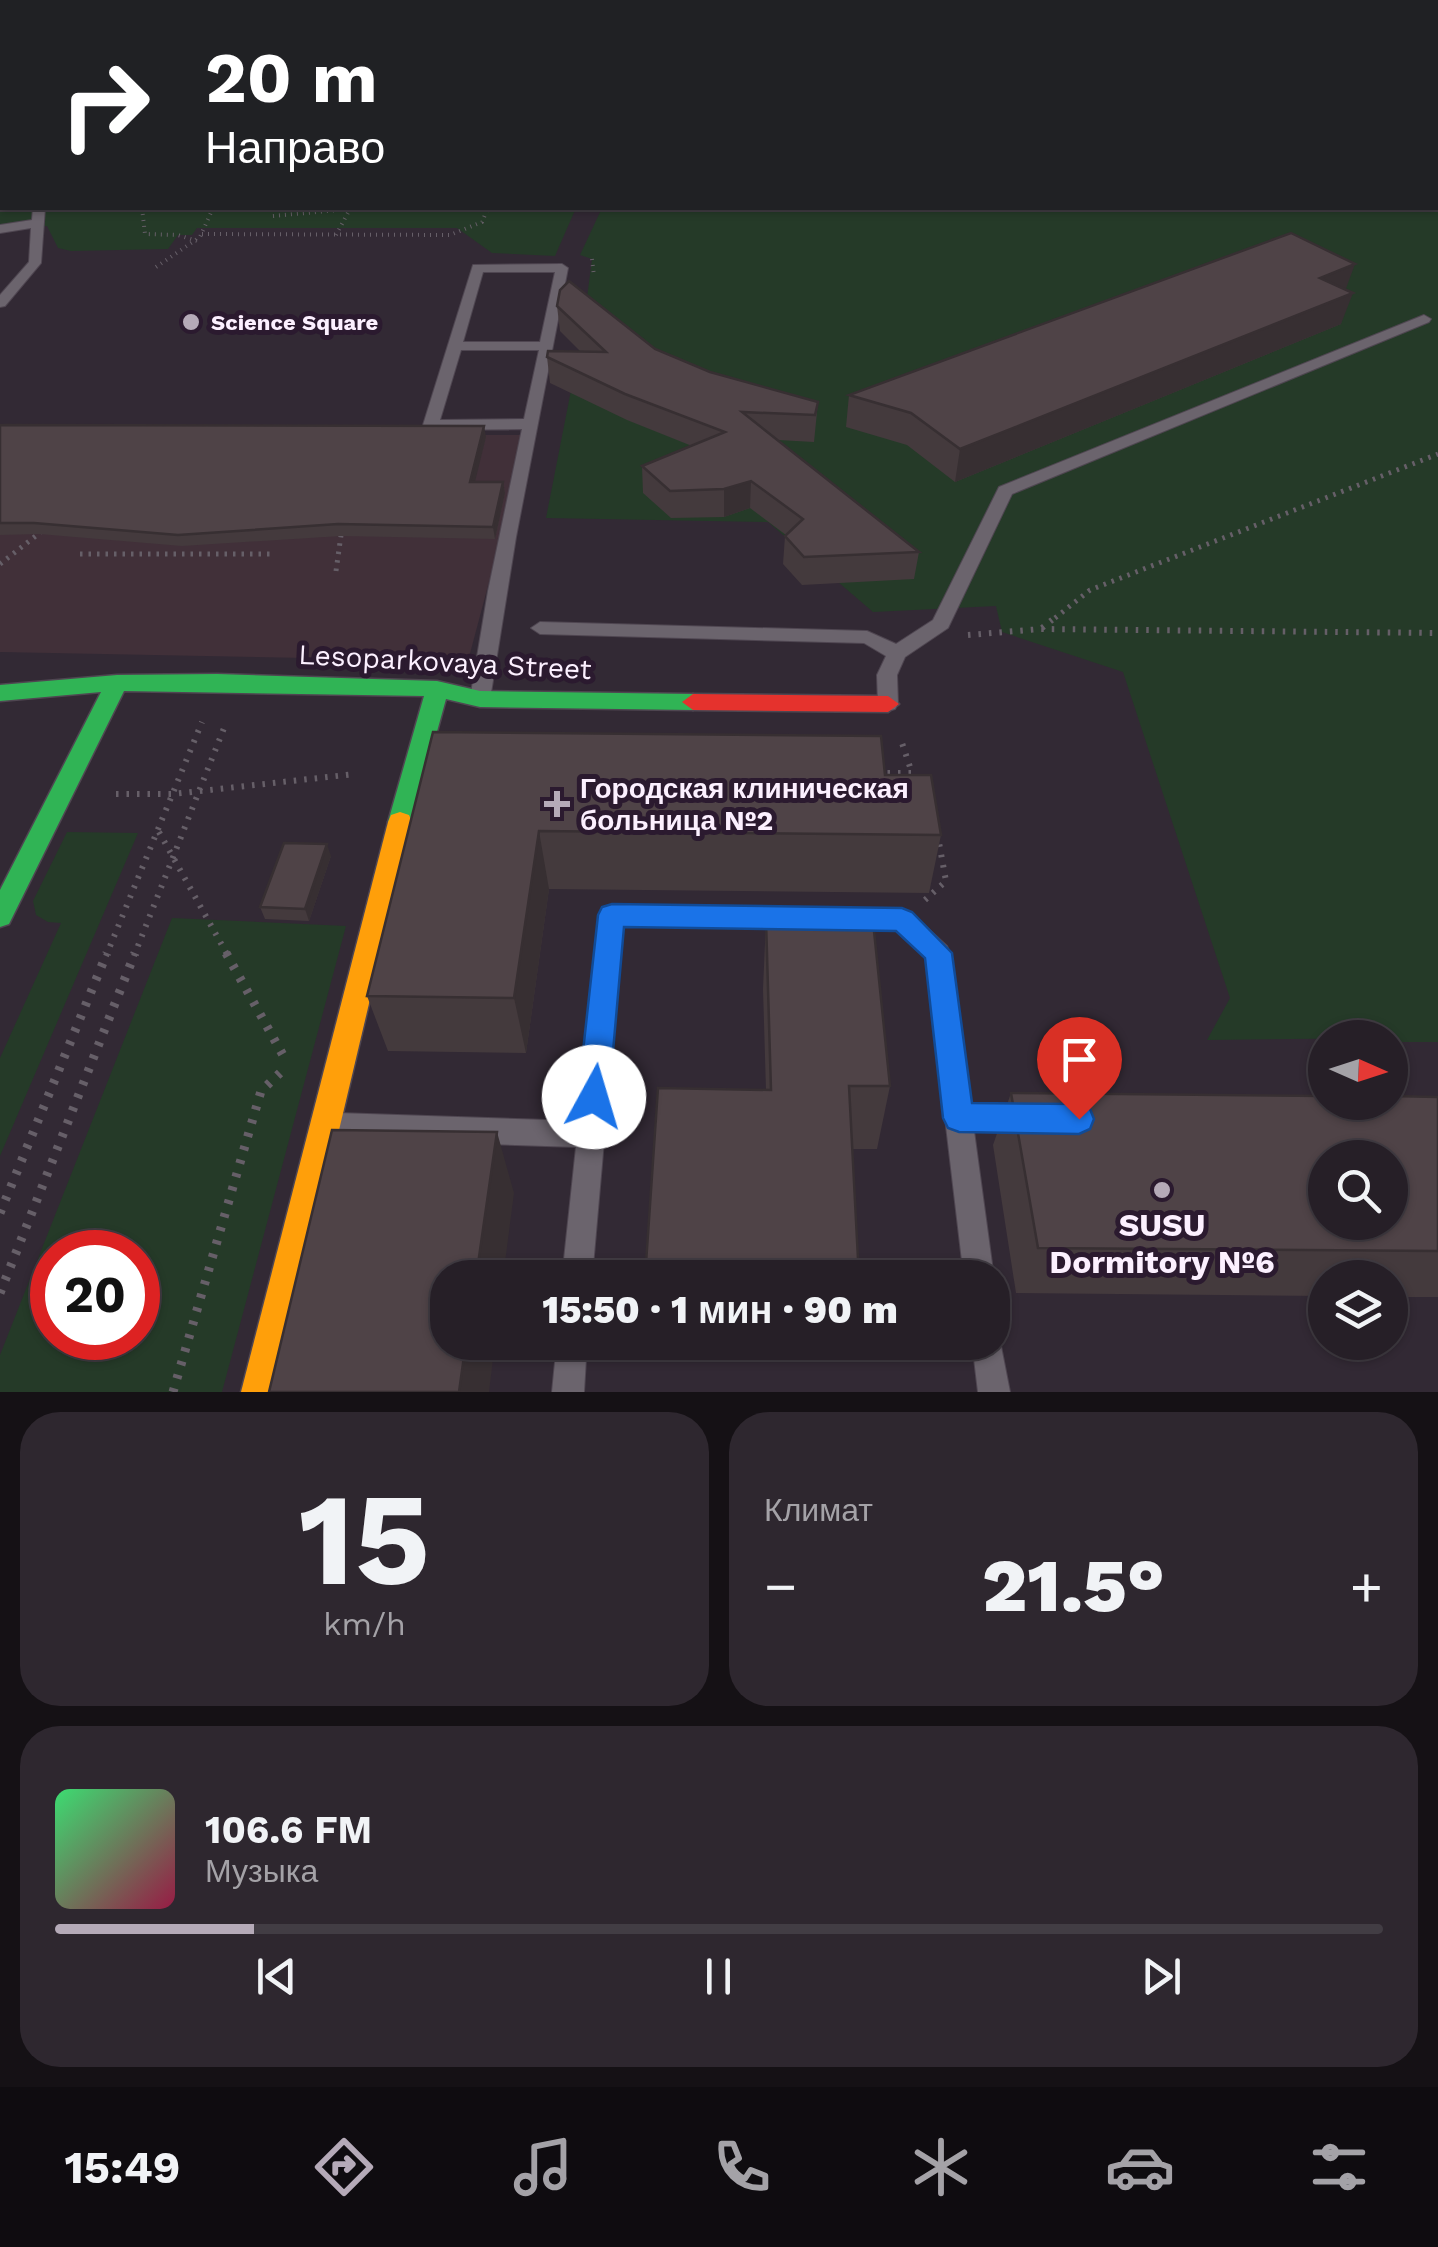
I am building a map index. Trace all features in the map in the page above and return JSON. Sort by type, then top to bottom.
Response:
[{"type":"street","name":"Lesoparkovaya Street","points":[[7,693],[117,683],[437,688],[480,698],[888,704]]},
{"type":"street","points":[[0,913],[117,683]]},
{"type":"street","points":[[259,1392],[423,728],[437,688]]},
{"type":"street","points":[[0,717],[7,693]]},
{"type":"street","points":[[0,898],[0,913]]},
{"type":"lane","points":[[0,229],[38,215],[35,263],[0,303]]},
{"type":"lane","points":[[480,698],[498,574],[532,424],[562,268],[478,268],[430,426],[532,424]]},
{"type":"lane","points":[[888,704],[887,675],[897,653],[941,624],[1005,490],[1424,319]]},
{"type":"lane","points":[[455,346],[547,346]]},
{"type":"lane","points":[[540,628],[867,637],[897,653]]},
{"type":"lane","points":[[580,1260],[612,915],[902,920],[938,953],[977,1260]]},
{"type":"lane","points":[[959,1118],[1059,1119]]},
{"type":"lane","points":[[326,1126],[364,1124],[590,1134]]},
{"type":"lane","points":[[568,1392],[571,1360]]},
{"type":"lane","points":[[990,1360],[994,1392]]},
{"type":"path","points":[[142,210],[146,234],[178,235],[198,242]]},
{"type":"path","points":[[156,267],[198,242],[213,210]]},
{"type":"path","points":[[273,216],[331,210]]},
{"type":"path","points":[[336,234],[349,210]]},
{"type":"path","points":[[202,234],[450,234],[482,222],[487,210]]},
{"type":"path","points":[[592,259],[594,276]]},
{"type":"path","points":[[1041,629],[1090,590],[1438,454]]},
{"type":"path","points":[[336,571],[344,516]]},
{"type":"path","points":[[0,564],[52,520]]},
{"type":"path","points":[[177,554],[182,546]]},
{"type":"path","points":[[80,554],[270,554]]},
{"type":"path","points":[[924,636],[1017,634],[1041,629],[1438,634]]},
{"type":"path","points":[[888,704],[912,772],[923,789]]},
{"type":"path","points":[[0,1213],[205,714]]},
{"type":"path","points":[[0,1294],[228,717]]},
{"type":"path","points":[[873,772],[912,772]]},
{"type":"path","points":[[112,794],[199,792],[355,774]]},
{"type":"path","points":[[902,920],[946,881],[936,824]]},
{"type":"path","points":[[158,831],[288,1066],[261,1090],[172,1392]]},
{"type":"shaded area","points":[[0,435],[528,435],[468,661],[0,652]]},
{"type":"green space","points":[[0,210],[575,210],[555,256],[492,253],[457,228],[197,228],[192,235],[178,235],[168,249],[71,251],[58,248],[47,226],[0,233]]},
{"type":"green space","points":[[601,210],[1438,210],[1438,1042],[1408,1042],[1408,1020],[1308,1020],[1308,1039],[1207,1040],[1230,998],[1123,672],[1002,632],[996,606],[873,612],[768,522],[546,518],[583,329],[592,259],[580,255]]},
{"type":"green space","points":[[67,832],[138,833],[0,1156],[0,1058],[61,923],[48,922],[36,915],[33,901]]},
{"type":"green space","points":[[172,918],[346,926],[222,1392],[0,1392],[0,1355],[30,1279],[30,1360],[160,1360],[160,1230],[49,1230]]},
{"type":"building","points":[[1291,233],[1355,264],[1320,278],[1353,293],[960,449],[911,413],[849,395]]},
{"type":"building","points":[[569,281],[655,349],[710,372],[818,402],[815,415],[742,412],[919,552],[804,557],[785,536],[803,519],[751,481],[724,489],[670,491],[642,466],[725,432],[625,394],[547,357],[548,351],[606,352],[557,306],[560,290]]},
{"type":"building","points":[[0,425],[484,426],[470,482],[503,482],[493,527],[338,524],[178,535],[0,523]]},
{"type":"building","points":[[433,732],[881,736],[885,775],[931,775],[941,835],[539,831],[514,998],[367,996]]},
{"type":"building","points":[[284,843],[327,844],[305,909],[260,907]]},
{"type":"building","points":[[766,920],[873,921],[890,1086],[849,1086],[858,1260],[646,1260],[658,1088],[771,1090]]},
{"type":"building","points":[[1011,1093],[1308,1096],[1308,1120],[1408,1120],[1408,1096],[1438,1097],[1438,1251],[1038,1248]]},
{"type":"building","points":[[332,1130],[497,1132],[479,1260],[430,1260],[430,1360],[463,1360],[459,1392],[269,1392]]},
{"type":"traffic: fast","points":[[0,693],[117,683],[217,682],[437,689],[480,699],[693,702]]},
{"type":"traffic: fast","points":[[0,916],[117,683]]},
{"type":"traffic: fast","points":[[400,822],[437,689]]},
{"type":"traffic: slow","points":[[259,1392],[400,822]]},
{"type":"traffic: jam","points":[[693,702],[888,704]]},
{"type":"place","name":"Science Square","points":[[191,322]]},
{"type":"place","name":"Городская клиническая больница №2","points":[[557,804]]},
{"type":"place","name":"SUSU Dormitory №6","points":[[1162,1190]]},
{"type":"route","points":[[594,1097],[612,915],[902,920],[938,953],[959,1118],[1079,1119]]}]
